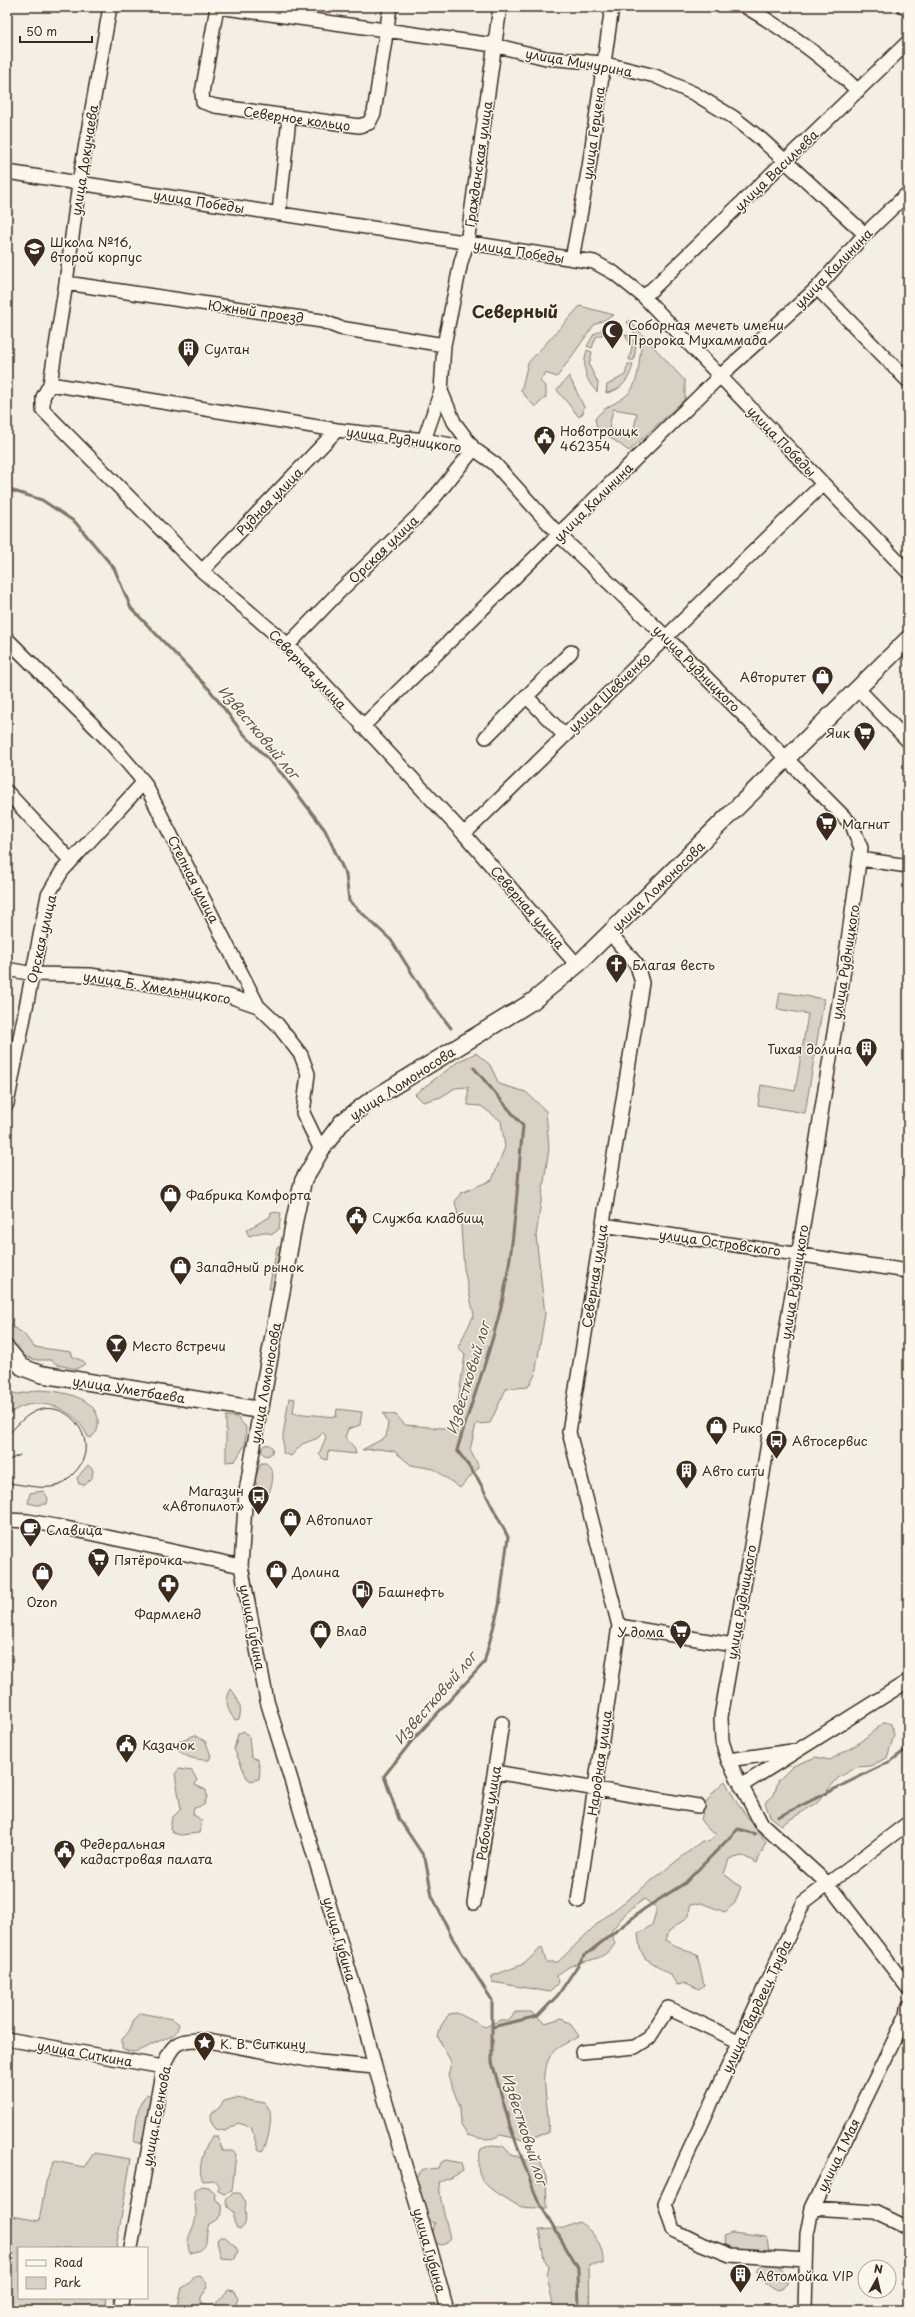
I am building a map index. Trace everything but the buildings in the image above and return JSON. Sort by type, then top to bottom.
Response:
[{"type":"main road","name":"улица Ломоносова","points":[[260,1410],[295,1216],[303,1181],[321,1150],[342,1122],[371,1100],[532,1001],[577,965],[908,639]]},
{"type":"main road","name":"улица Уметбаева","points":[[7,1349],[22,1367],[40,1374],[260,1410]]},
{"type":"street","name":"улица Докучаева","points":[[50,384],[66,284],[79,183],[110,7]]},
{"type":"street","name":"улица Мичурина","points":[[218,7],[494,45],[546,58],[602,63],[655,76],[695,94],[733,117],[761,139],[864,234]]},
{"type":"street","name":"Северное кольцо","points":[[218,7],[202,93],[203,102],[215,106],[289,118],[359,126],[369,123],[374,113],[390,7]]},
{"type":"street","name":"Гражданская улица","points":[[424,440],[442,391],[444,345],[461,262],[467,243],[500,7]]},
{"type":"street","name":"улица Герцена","points":[[572,259],[589,167],[602,63],[612,7]]},
{"type":"street","points":[[746,7],[788,33],[831,64],[858,91]]},
{"type":"street","points":[[904,7],[908,10]]},
{"type":"street","name":"улица Васильева","points":[[644,297],[908,42]]},
{"type":"street","points":[[279,213],[289,118]]},
{"type":"street","name":"улица Победы","points":[[7,172],[594,262],[614,273],[644,297],[719,377],[908,572]]},
{"type":"street","name":"улица Калинина","points":[[362,727],[719,377],[817,288],[864,234],[908,194]]},
{"type":"street","name":"Южный проезд","points":[[66,284],[322,321],[340,328],[444,345]]},
{"type":"street","points":[[817,288],[908,381]]},
{"type":"street","name":"улица Рудницкого","points":[[50,384],[337,430],[424,440],[474,449],[495,464],[559,535],[666,637],[852,826],[861,848],[860,859],[756,1517],[720,1716],[722,1741],[728,1760],[761,1823],[828,1884],[908,1988]]},
{"type":"street","name":"Северная улица","points":[[50,384],[43,397],[43,410],[202,571],[288,645],[362,727],[464,834],[577,965]]},
{"type":"street","name":"Гражданская улица","points":[[442,391],[454,422],[474,449]]},
{"type":"street","name":"Рудная улица","points":[[202,571],[337,430]]},
{"type":"street","name":"Орская улица","points":[[288,645],[339,592],[426,508],[474,449]]},
{"type":"street","name":"улица Шевченко","points":[[464,834],[823,484]]},
{"type":"street","name":"Степная улица","points":[[7,639],[108,740],[144,782],[258,1006],[277,1024],[302,1056],[308,1074],[303,1113],[321,1150]]},
{"type":"street","points":[[486,737],[571,652]]},
{"type":"street","points":[[858,689],[908,740]]},
{"type":"street","points":[[526,696],[565,736]]},
{"type":"street","name":"Орская улица","points":[[7,1104],[48,895],[62,871],[144,782]]},
{"type":"street","points":[[7,792],[71,861]]},
{"type":"street","points":[[860,859],[908,866]]},
{"type":"street","name":"Северная улица","points":[[610,933],[637,965],[642,983],[569,1432],[619,1626]]},
{"type":"street","name":"улица Б. Хмельницкого","points":[[7,969],[33,974],[90,975],[229,996],[258,1006]]},
{"type":"street","name":"улица Островского","points":[[603,1225],[798,1253],[908,1271]]},
{"type":"street","name":"улица Ломоносова","points":[[241,1566],[246,1491],[260,1410]]},
{"type":"street","points":[[7,1520],[28,1521],[66,1528],[241,1566]]},
{"type":"street","name":"улица Губина","points":[[241,1566],[267,1701],[311,1840],[447,2310]]},
{"type":"street","points":[[619,1626],[732,1645]]},
{"type":"street","name":"Народная улица","points":[[578,1901],[619,1626]]},
{"type":"street","points":[[741,1786],[796,1750],[908,1681]]},
{"type":"street","name":"Рабочая улица","points":[[474,1903],[502,1723]]},
{"type":"street","points":[[728,1760],[796,1750]]},
{"type":"street","points":[[495,1772],[595,1790],[698,1806]]},
{"type":"street","name":"улица Гвардеец Труда","points":[[806,2260],[730,2255],[697,2242],[673,2230],[665,2203],[804,1902],[908,1823]]},
{"type":"street","points":[[582,2052],[635,2047],[649,2038],[668,2008],[740,2042]]},
{"type":"street","name":"улица 1 Мая","points":[[805,2310],[807,2234],[812,2208],[908,2008]]},
{"type":"street","name":"улица Ситкина","points":[[7,2039],[163,2067]]},
{"type":"street","name":"улица Есенкова","points":[[131,2247],[163,2067],[170,2049],[187,2040],[203,2040],[324,2063],[376,2067]]},
{"type":"street","points":[[812,2208],[875,2212],[908,2228]]},
{"type":"street","points":[[120,2310],[122,2299]]},
{"type":"green space","points":[[580,306],[614,315],[594,325],[557,377],[545,373],[540,381],[546,387],[546,397],[535,407],[521,391],[528,363]]},
{"type":"green space","points":[[629,320],[685,381],[685,399],[629,451],[597,428],[595,419],[608,407],[625,397],[635,384],[641,348],[640,342],[627,322]],"holes":[[[613,409],[637,413],[633,434],[609,429]]]},
{"type":"green space","points":[[603,329],[608,332],[596,337],[592,348],[587,346],[594,334]]},
{"type":"green space","points":[[625,335],[630,336],[636,345],[634,360],[629,360],[632,347]]},
{"type":"green space","points":[[587,350],[592,352],[589,365],[598,383],[597,392],[587,378],[585,362]]},
{"type":"green space","points":[[628,364],[633,364],[630,375],[624,383],[616,390],[606,393],[607,385],[625,375]]},
{"type":"green space","points":[[569,376],[584,407],[583,413],[579,417],[557,390]]},
{"type":"green space","points":[[780,992],[824,999],[805,1113],[758,1105],[761,1085],[795,1091],[808,1014],[777,1009]]},
{"type":"green space","points":[[476,1053],[490,1065],[499,1084],[526,1092],[546,1111],[549,1148],[536,1236],[545,1314],[535,1375],[528,1387],[506,1389],[490,1423],[476,1424],[470,1450],[479,1467],[460,1488],[434,1469],[411,1465],[394,1451],[378,1449],[362,1450],[386,1437],[388,1423],[383,1413],[396,1415],[405,1425],[454,1429],[465,1354],[458,1347],[474,1315],[464,1269],[461,1227],[455,1202],[461,1193],[492,1180],[505,1147],[501,1121],[481,1106],[468,1105],[468,1087],[455,1088],[441,1097],[423,1102],[415,1094],[459,1061]]},
{"type":"green space","points":[[271,1212],[281,1213],[279,1229],[273,1234],[262,1232],[249,1236],[246,1230],[270,1217]]},
{"type":"green space","points":[[277,1247],[280,1247],[273,1289],[269,1289]]},
{"type":"green space","points":[[7,1324],[23,1333],[34,1347],[71,1352],[73,1357],[83,1361],[85,1364],[76,1369],[58,1365],[51,1360],[37,1360],[26,1357],[17,1352],[7,1340]]},
{"type":"green space","points":[[39,1390],[59,1392],[70,1395],[80,1398],[89,1404],[95,1411],[98,1420],[97,1431],[91,1438],[88,1437],[78,1421],[71,1415],[64,1410],[46,1405],[27,1405],[7,1414],[7,1392],[19,1394]]},
{"type":"green space","points":[[289,1398],[295,1399],[293,1413],[336,1417],[337,1409],[362,1412],[360,1425],[348,1429],[345,1437],[354,1447],[356,1454],[328,1451],[327,1460],[322,1458],[319,1454],[326,1437],[323,1432],[318,1438],[302,1444],[291,1456],[283,1453],[283,1435]]},
{"type":"green space","points":[[226,1416],[237,1417],[246,1427],[245,1445],[235,1461],[226,1462]]},
{"type":"green space","points":[[265,1445],[269,1445],[271,1446],[271,1454],[265,1455],[262,1452],[262,1448]]},
{"type":"green space","points":[[261,1463],[266,1463],[272,1473],[273,1477],[269,1493],[258,1491],[255,1479]]},
{"type":"green space","points":[[88,1465],[93,1470],[92,1478],[85,1485],[79,1484],[77,1478]]},
{"type":"green space","points":[[43,1491],[48,1498],[47,1504],[37,1505],[28,1503],[30,1493]]},
{"type":"green space","points":[[231,1689],[238,1700],[240,1707],[239,1719],[235,1720],[227,1705]]},
{"type":"green space","points":[[885,1722],[891,1724],[894,1735],[887,1758],[870,1766],[857,1767],[838,1778],[817,1803],[781,1825],[770,1816],[765,1803],[774,1795],[778,1781],[793,1766],[816,1757],[830,1760],[856,1745]]},
{"type":"green space","points":[[244,1731],[249,1737],[251,1757],[258,1760],[260,1769],[259,1779],[251,1781],[247,1778],[234,1749],[238,1734]]},
{"type":"green space","points":[[195,1735],[206,1742],[211,1756],[209,1760],[191,1758],[183,1754],[176,1747],[179,1741]]},
{"type":"green space","points":[[179,1769],[192,1771],[197,1780],[195,1785],[206,1790],[207,1797],[204,1805],[194,1808],[193,1814],[202,1821],[199,1833],[181,1835],[173,1833],[170,1828],[172,1818],[181,1809],[175,1774]]},
{"type":"green space","points":[[725,1781],[737,1803],[766,1842],[757,1863],[743,1856],[729,1859],[724,1874],[741,1887],[735,1903],[725,1912],[701,1903],[690,1905],[689,1916],[669,1931],[666,1940],[683,1950],[697,1954],[704,1985],[699,1989],[686,1983],[677,1985],[670,1974],[645,1958],[640,1949],[638,1934],[652,1925],[657,1908],[644,1899],[626,1913],[611,1931],[615,1944],[610,1950],[601,1957],[573,1965],[557,1975],[558,1984],[550,1992],[492,1982],[492,1976],[524,1964],[542,1947],[546,1962],[558,1962],[599,1922],[702,1841],[709,1842],[716,1834],[710,1831],[701,1821],[702,1815],[709,1799]]},
{"type":"green space","points":[[515,2012],[531,2012],[545,2023],[562,2018],[571,2025],[579,2036],[553,2052],[545,2070],[548,2133],[524,2140],[500,2135],[488,2139],[467,2135],[461,2125],[460,2107],[448,2076],[451,2062],[438,2037],[441,2026],[449,2014],[457,2013],[485,2027],[500,2020],[509,2020]]},
{"type":"green space","points":[[140,2013],[172,2019],[179,2024],[178,2029],[174,2035],[140,2050],[132,2052],[122,2049],[122,2039],[129,2031],[134,2019]]},
{"type":"green space","points":[[148,2094],[152,2097],[145,2144],[134,2142],[139,2109],[144,2098]]},
{"type":"green space","points":[[236,2098],[265,2103],[270,2111],[269,2132],[266,2144],[262,2151],[258,2149],[251,2127],[238,2123],[225,2131],[216,2129],[212,2124],[211,2114],[219,2108],[224,2101]]},
{"type":"green space","points":[[212,2136],[217,2136],[223,2151],[232,2151],[236,2154],[232,2191],[224,2194],[218,2191],[218,2185],[214,2180],[203,2181],[201,2176],[200,2170],[202,2158]]},
{"type":"green space","points":[[491,2145],[503,2146],[511,2154],[528,2161],[532,2155],[539,2158],[546,2177],[547,2208],[520,2206],[500,2195],[482,2180],[478,2167],[481,2149]]},
{"type":"green space","points":[[94,2153],[131,2159],[116,2247],[18,2247],[18,2299],[107,2299],[105,2310],[7,2310],[7,2215],[39,2221],[46,2182],[54,2161],[84,2167]]},
{"type":"green space","points":[[446,2160],[461,2163],[463,2171],[451,2178],[439,2182],[441,2201],[450,2238],[447,2243],[442,2245],[435,2243],[432,2236],[435,2223],[427,2220],[416,2177],[422,2170],[438,2168],[440,2163]]},
{"type":"green space","points":[[202,2186],[209,2187],[215,2194],[216,2200],[222,2204],[222,2211],[218,2218],[209,2224],[205,2246],[202,2249],[190,2253],[188,2242],[196,2214],[194,2191]]},
{"type":"green space","points":[[233,2193],[240,2193],[246,2202],[246,2220],[241,2229],[237,2228],[234,2222],[234,2212],[228,2207],[226,2200]]},
{"type":"green space","points":[[579,2222],[593,2234],[600,2245],[603,2257],[603,2264],[589,2264],[590,2310],[554,2310],[547,2275],[549,2266],[544,2259],[539,2230],[564,2228]]},
{"type":"green space","points":[[732,2233],[767,2237],[769,2253],[727,2249],[724,2236]]},
{"type":"green space","points":[[220,2237],[225,2237],[235,2246],[238,2251],[235,2259],[221,2258],[217,2240]]},
{"type":"green space","points":[[766,2262],[776,2263],[786,2275],[786,2284],[782,2289],[773,2289],[757,2274],[756,2271]]},
{"type":"green space","points":[[200,2276],[206,2281],[208,2287],[201,2297],[201,2304],[210,2305],[217,2303],[228,2290],[235,2291],[238,2299],[233,2310],[177,2310],[182,2288],[190,2283],[194,2277]]},
{"type":"waterway","name":"Известковый лог","points":[[7,489],[42,500],[75,522],[114,568],[131,608],[209,689],[242,732],[283,775],[325,830],[346,875],[349,901],[391,940],[427,997],[451,1028]]},
{"type":"waterway","name":"Известковый лог","points":[[474,1068],[523,1126],[513,1234],[503,1298],[488,1355],[457,1450],[478,1479],[508,1537],[499,1606],[484,1663],[411,1742],[384,1776],[399,1819],[425,1858],[432,1896],[453,1939],[492,2000],[492,2062],[510,2126],[537,2199],[578,2268],[579,2310]]},
{"type":"waterway","points":[[778,1817],[891,1761],[908,1748]]},
{"type":"waterway","points":[[492,2027],[538,2016],[558,1995],[584,1956],[644,1909],[685,1883],[738,1829],[755,1834]]},
{"type":"tram line","points":[[7,1436],[30,1414],[47,1409],[59,1410],[70,1416],[78,1425],[84,1437],[85,1449],[82,1462],[73,1474],[65,1482],[59,1485],[44,1487],[7,1483]]},
{"type":"tram line","points":[[7,1461],[20,1455]]},
{"type":"place","name":"Школа №16, второй корпус","points":[[34,268]]},
{"type":"place","name":"Соборная мечеть имени Пророка Мухаммада","points":[[613,350]]},
{"type":"place","name":"Султан","points":[[189,368]]},
{"type":"place","name":"Новотроицк 462354","points":[[544,456]]},
{"type":"place","name":"Авторитет","points":[[822,696]]},
{"type":"place","name":"Яик","points":[[865,752]]},
{"type":"place","name":"Магнит","points":[[826,842]]},
{"type":"place","name":"Благая весть","points":[[616,984]]},
{"type":"place","name":"Тихая долина","points":[[867,1068]]},
{"type":"place","name":"Фабрика Комфорта","points":[[171,1214]]},
{"type":"place","name":"Служба кладбищ","points":[[356,1236]]},
{"type":"place","name":"Западный рынок","points":[[180,1286]]},
{"type":"place","name":"Место встречи","points":[[117,1364]]},
{"type":"place","name":"Рико","points":[[716,1446]]},
{"type":"place","name":"Автосервис","points":[[777,1460]]},
{"type":"place","name":"Авто сити","points":[[687,1490]]},
{"type":"place","name":"Магазин «Автопилот»","points":[[259,1516]]},
{"type":"place","name":"Автопилот","points":[[290,1538]]},
{"type":"place","name":"Славица","points":[[31,1548]]},
{"type":"place","name":"Пятёрочка","points":[[99,1578]]},
{"type":"place","name":"Долина","points":[[277,1590]]},
{"type":"place","name":"Ozon","points":[[42,1592]]},
{"type":"place","name":"Фармленд","points":[[168,1604]]},
{"type":"place","name":"Башнефть","points":[[363,1610]]},
{"type":"place","name":"Влад","points":[[320,1650]]},
{"type":"place","name":"У дома","points":[[680,1650]]},
{"type":"place","name":"Казачок","points":[[127,1764]]},
{"type":"place","name":"Федеральная кадастровая палата","points":[[65,1870]]},
{"type":"place","name":"К. В. Ситкину","points":[[205,2062]]},
{"type":"place","name":"Автомойка VIP","points":[[740,2294]]},
{"type":"district","name":"Северный","points":[[515,311]]}]
